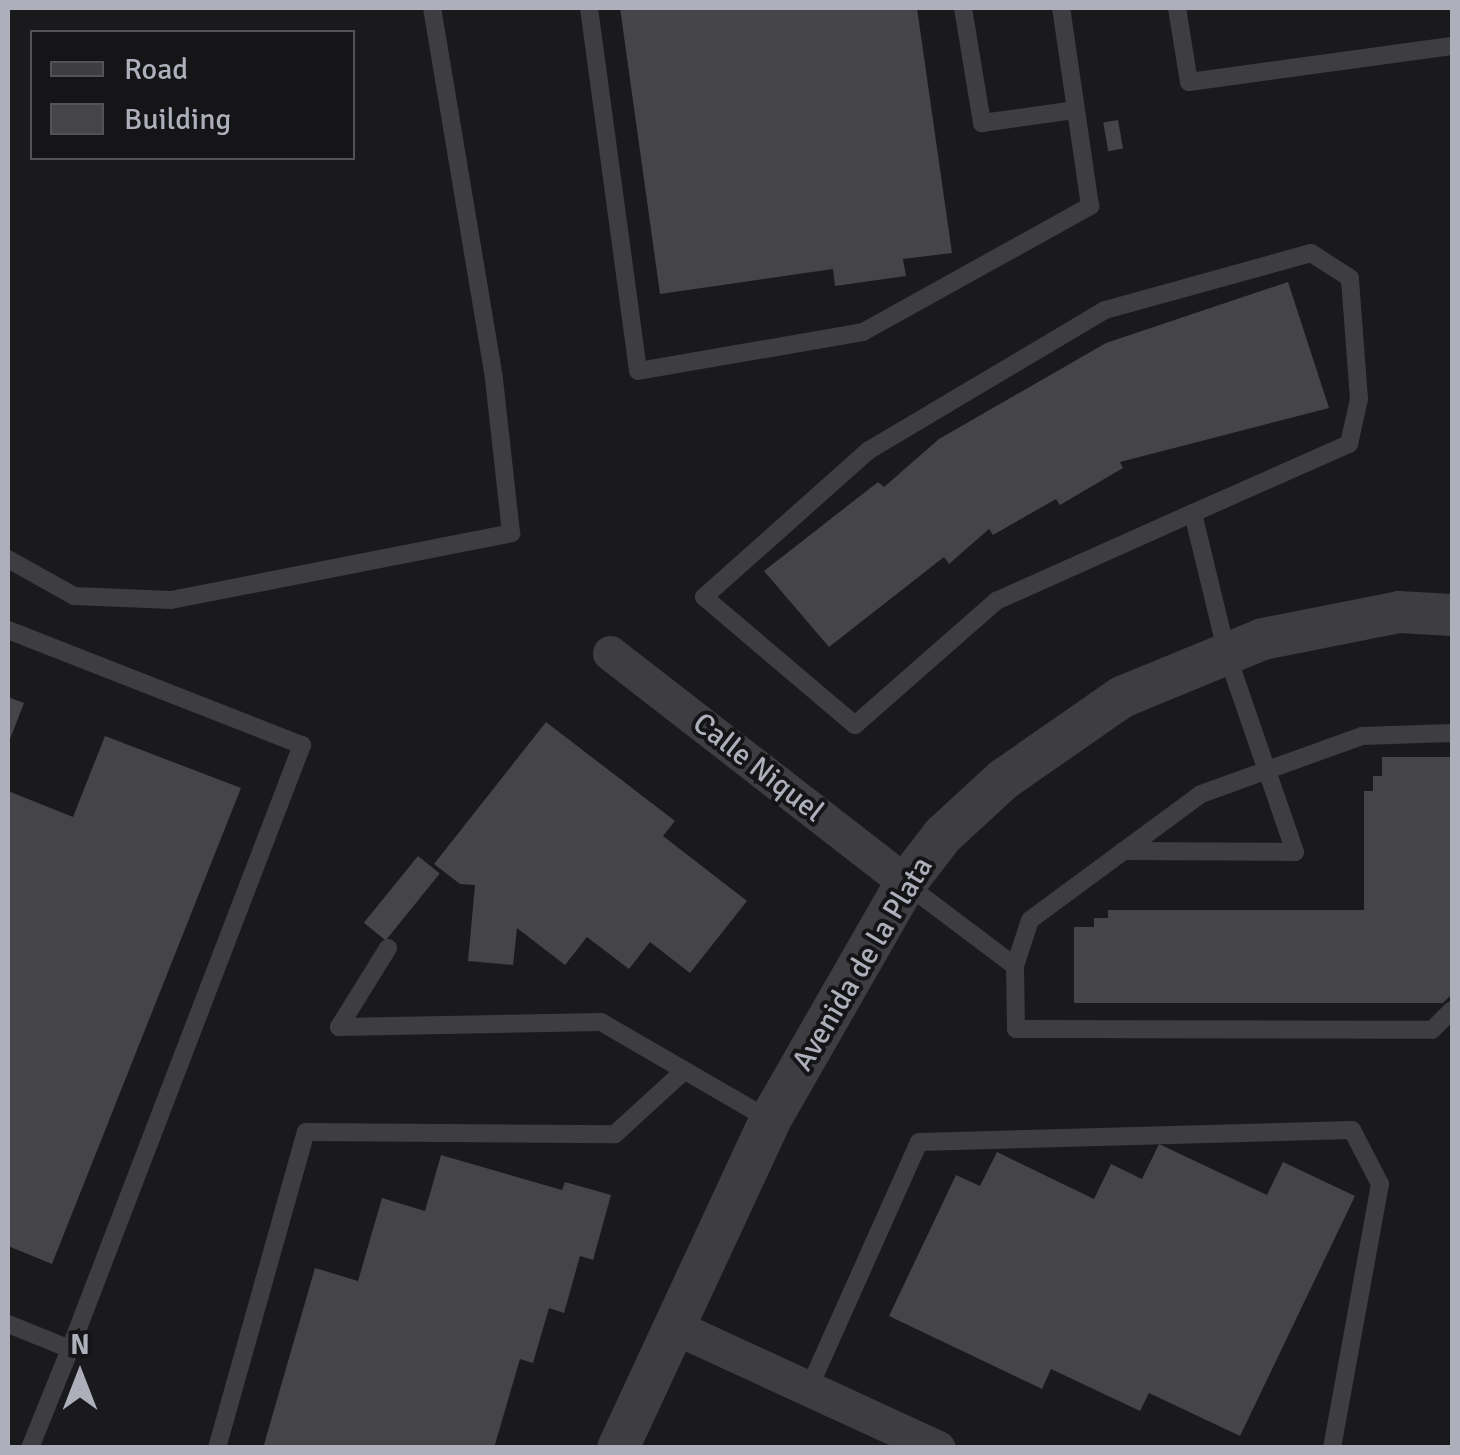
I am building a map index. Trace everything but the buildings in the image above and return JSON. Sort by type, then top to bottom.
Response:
[{"type":"street","name":"Avenida de la Plata","points":[[618,1448],[677,1328],[770,1120],[906,884],[943,835],[1004,779],[1122,697],[1263,638],[1399,612],[1452,614]]},
{"type":"street","name":"Calle Niquel","points":[[610,653],[906,884]]},
{"type":"street","points":[[677,1328],[938,1448]]},
{"type":"lane","points":[[8,559],[74,596],[171,600],[511,533],[494,378],[432,8]]},
{"type":"lane","points":[[589,8],[638,371],[863,332],[1090,206],[1061,8]]},
{"type":"lane","points":[[963,8],[982,123],[1076,110]]},
{"type":"lane","points":[[1177,8],[1189,82],[1452,46]]},
{"type":"lane","points":[[1311,252],[1350,278],[1360,398],[1349,444],[1192,513],[996,601],[855,725],[704,596],[869,450],[1105,310],[1311,252]]},
{"type":"lane","points":[[1123,851],[1294,852],[1270,769],[1227,654],[1192,513]]},
{"type":"lane","points":[[8,630],[302,745],[30,1448]]},
{"type":"lane","points":[[1452,733],[1362,736],[1201,794],[1030,920],[1016,966],[1016,1030],[1432,1030],[1452,1010]]},
{"type":"lane","points":[[906,884],[1016,966]]},
{"type":"lane","points":[[388,948],[338,1027],[601,1022],[770,1120]]},
{"type":"lane","points":[[216,1448],[306,1132],[616,1134],[682,1072]]},
{"type":"lane","points":[[809,1388],[919,1142],[1352,1130],[1380,1184],[1332,1448]]},
{"type":"lane","points":[[8,1324],[70,1349]]}]
